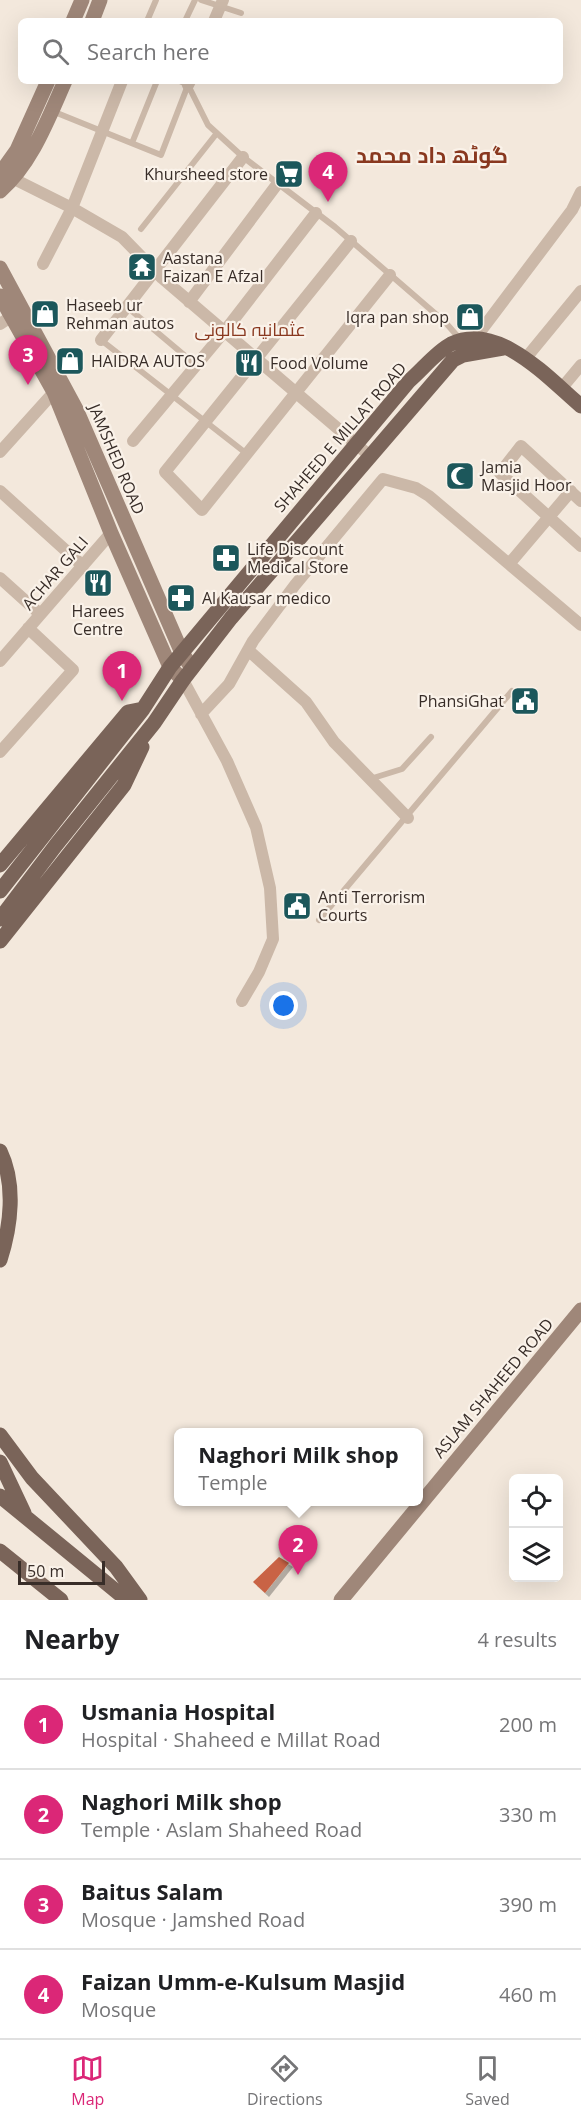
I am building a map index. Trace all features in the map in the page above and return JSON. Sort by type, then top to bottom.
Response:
[{"type":"main road","points":[[74,18],[82,0]]},
{"type":"main road","points":[[93,18],[100,0]]},
{"type":"main road","points":[[0,191],[47,84]]},
{"type":"main road","points":[[7,176],[52,111],[64,84]]},
{"type":"main road","name":"JAMSHED ROAD","points":[[0,268],[76,409],[182,653],[180,672]]},
{"type":"main road","name":"JAMSHED ROAD","points":[[0,296],[6,320],[54,392],[111,533],[180,672]]},
{"type":"main road","points":[[468,341],[480,339],[520,353],[581,406]]},
{"type":"main road","name":"SHAHEED E MILLAT ROAD","points":[[182,653],[409,381],[451,344],[468,341]]},
{"type":"main road","points":[[0,891],[144,709],[180,672],[453,360],[463,355],[506,348]]},
{"type":"main road","points":[[0,941],[124,785],[180,672]]},
{"type":"main road","points":[[0,866],[128,712],[144,709]]},
{"type":"main road","points":[[0,919],[154,723]]},
{"type":"main road","points":[[0,1151],[10,1199],[10,1220],[0,1260]]},
{"type":"main road","name":"ASLAM SHAHEED ROAD","points":[[423,1501],[581,1310]]},
{"type":"main road","points":[[0,1435],[32,1478],[116,1566],[140,1600]]},
{"type":"main road","points":[[0,1462],[24,1515]]},
{"type":"main road","points":[[0,1496],[127,1600]]},
{"type":"main road","name":"ASLAM SHAHEED ROAD","points":[[341,1600],[419,1506]]},
{"type":"main road","points":[[2,1556],[62,1600]]},
{"type":"street","points":[[215,18],[222,3]]},
{"type":"street","points":[[44,264],[72,208],[121,84]]},
{"type":"street","points":[[101,340],[243,157]]},
{"type":"street","points":[[7,176],[72,208],[122,237],[189,302],[370,456]]},
{"type":"street","points":[[189,302],[278,183]]},
{"type":"street","points":[[468,341],[576,213],[581,192]]},
{"type":"street","points":[[133,441],[224,332],[316,213]]},
{"type":"street","points":[[351,241],[165,472],[202,510],[390,275]]},
{"type":"street","points":[[526,358],[581,291]]},
{"type":"street","points":[[561,389],[581,365]]},
{"type":"street","points":[[0,452],[54,392]]},
{"type":"street","points":[[581,501],[521,446],[500,473],[581,546]]},
{"type":"street","points":[[201,714],[229,684],[248,650],[295,585],[383,479],[416,488],[429,496],[581,625]]},
{"type":"street","points":[[0,491],[83,566]]},
{"type":"street","points":[[509,564],[547,517],[571,492]]},
{"type":"street","name":"ACHAR GALI","points":[[0,661],[111,533]]},
{"type":"street","points":[[0,578],[40,614]]},
{"type":"street","points":[[0,752],[73,670],[28,628]]},
{"type":"street","points":[[248,650],[306,702],[334,742],[408,818]]},
{"type":"street","points":[[180,672],[227,761],[256,827],[270,888],[273,939],[259,972],[242,1000]]},
{"type":"lane","points":[[148,18],[156,0]]},
{"type":"lane","points":[[186,18],[195,0]]},
{"type":"lane","points":[[201,0],[222,3],[241,14]]},
{"type":"lane","points":[[132,143],[156,84]]},
{"type":"lane","points":[[52,111],[161,155],[185,84]]},
{"type":"lane","points":[[187,84],[208,125],[243,157],[351,241],[468,341]]},
{"type":"lane","points":[[141,229],[217,133]]},
{"type":"lane","points":[[127,307],[196,365]]},
{"type":"lane","points":[[101,340],[247,454]]},
{"type":"lane","points":[[319,920],[408,818],[512,691]]},
{"type":"lane","points":[[369,779],[402,769],[431,737]]},
{"type":"building","points":[[279,1557],[289,1563],[265,1593],[253,1582]]},
{"type":"place","name":"Khursheed store","points":[[289,174]]},
{"type":"place","name":"Faizan Umm-e-Kulsum Masjid","points":[[328,202]]},
{"type":"place","name":"Aastana Faizan E Afzal","points":[[142,267]]},
{"type":"place","name":"Haseeb ur Rehman autos","points":[[45,314]]},
{"type":"place","name":"Iqra pan shop","points":[[470,317]]},
{"type":"place","name":"HAIDRA AUTOS","points":[[70,361]]},
{"type":"place","name":"Food Volume","points":[[249,363]]},
{"type":"place","name":"Baitus Salam","points":[[28,385]]},
{"type":"place","name":"Jamia Masjid Hoor","points":[[460,476]]},
{"type":"place","name":"Life Discount Medical Store","points":[[226,558]]},
{"type":"place","name":"Harees Centre","points":[[98,583]]},
{"type":"place","name":"Al Kausar medico","points":[[181,598]]},
{"type":"place","name":"Usmania Hospital","points":[[122,701]]},
{"type":"place","name":"PhansiGhat","points":[[525,701]]},
{"type":"place","name":"Anti Terrorism Courts","points":[[297,906]]},
{"type":"place","name":"Naghori Milk shop","points":[[298,1575]]},
{"type":"district","name":"گوٹھ داد محمد","points":[[432,154]]},
{"type":"district","name":"عثمانیہ کالونی","points":[[250,329]]}]
